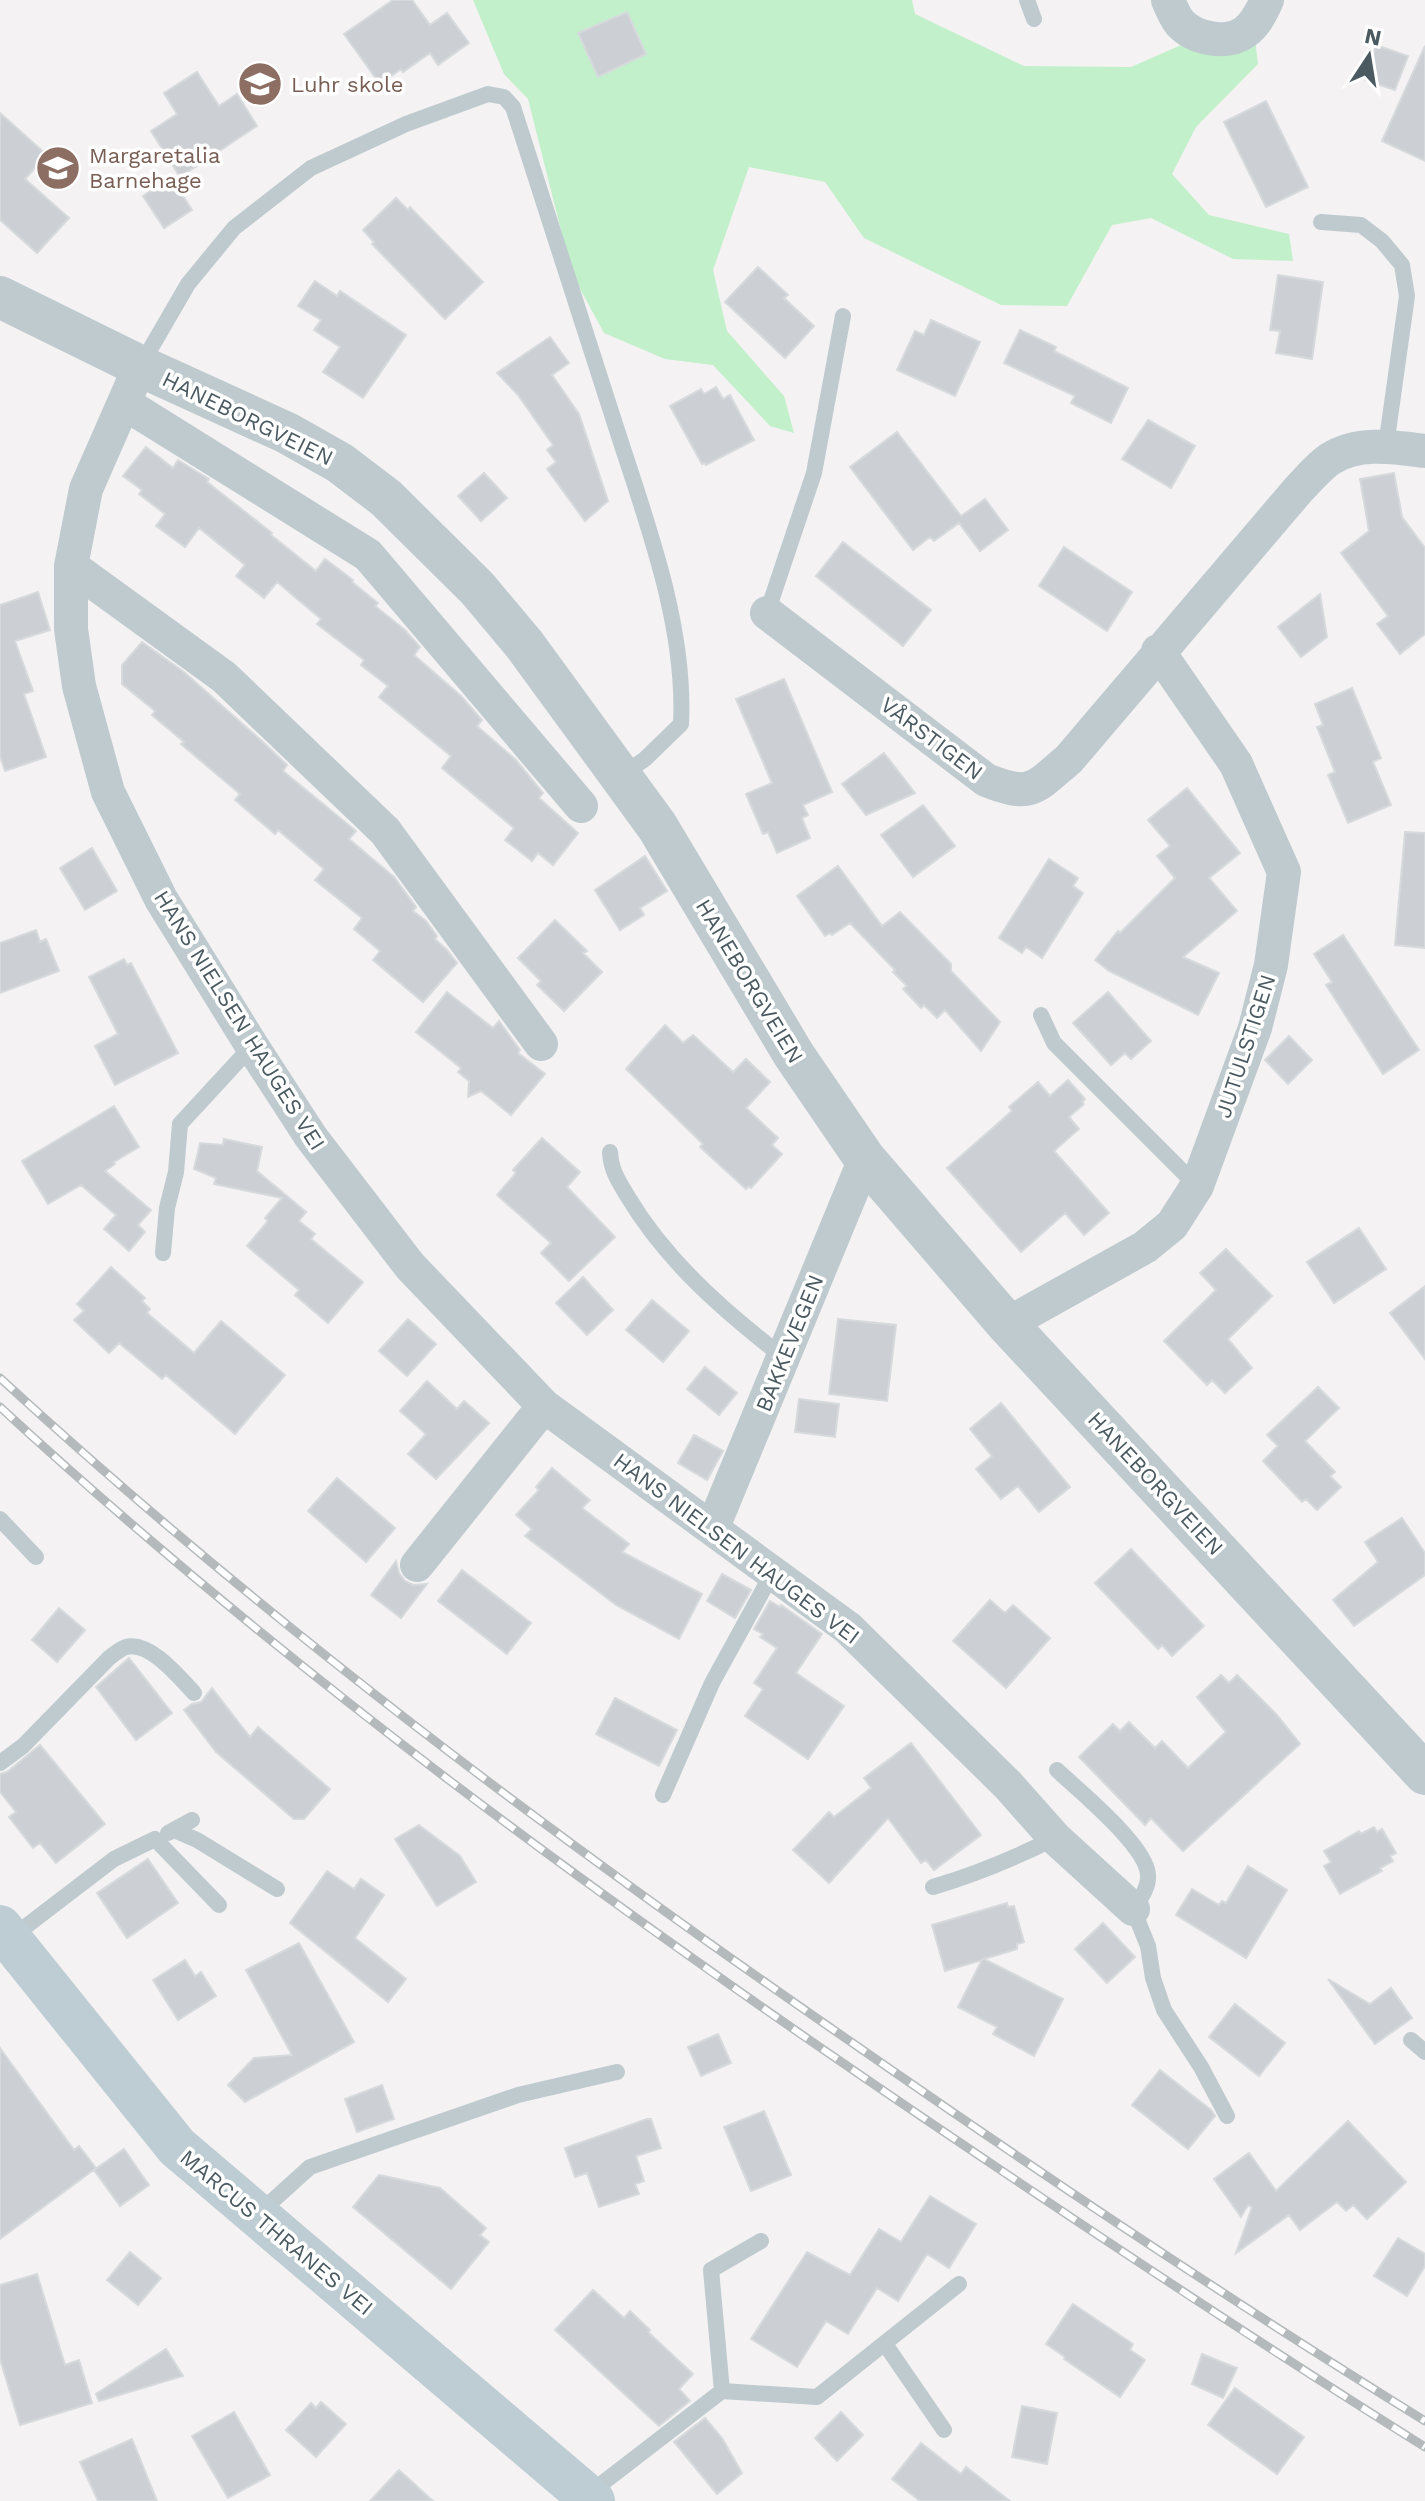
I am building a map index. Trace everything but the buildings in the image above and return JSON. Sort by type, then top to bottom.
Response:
[{"type":"main road","name":"MARCUS THRANES VEI","points":[[5,1932],[177,2147],[584,2499]]},
{"type":"street","points":[[1168,0],[1180,23],[1203,37],[1229,38],[1245,32],[1267,0]]},
{"type":"street","name":"HANEBORGVEIEN","points":[[0,297],[132,385],[287,433],[340,463],[386,498],[477,588],[524,644],[657,826],[794,1055],[865,1159],[1007,1324],[1425,1774]]},
{"type":"street","points":[[132,385],[368,555],[581,806]]},
{"type":"street","name":"HANS NIELSEN HAUGES VEI","points":[[132,385],[86,489],[71,566],[71,629],[79,686],[108,792],[161,899],[311,1137],[410,1266],[544,1406],[848,1628],[1008,1785],[1055,1838],[1133,1909]]},
{"type":"street","name":"VÅRSTIGEN","points":[[767,613],[986,780],[1011,790],[1026,789],[1039,784],[1069,759],[1298,490],[1331,459],[1357,449],[1386,446],[1425,451]]},
{"type":"street","points":[[71,566],[224,677],[385,831],[541,1044]]},
{"type":"street","name":"JUTULSTIGEN","points":[[1007,1324],[1145,1247],[1172,1225],[1197,1186],[1255,1028],[1271,965],[1284,872],[1236,764],[1158,651]]},
{"type":"street","name":"BAKKEVEGEN","points":[[713,1527],[865,1159]]},
{"type":"street","points":[[417,1565],[544,1406]]},
{"type":"lane","points":[[1027,0],[1034,19]]},
{"type":"lane","points":[[132,385],[188,284],[234,228],[311,168],[406,124],[488,94],[504,97],[513,107],[659,562],[679,663],[681,724],[645,759],[621,776]]},
{"type":"lane","points":[[1321,222],[1361,225],[1382,241],[1402,265],[1407,296],[1386,446]]},
{"type":"lane","points":[[767,613],[814,473],[843,316]]},
{"type":"lane","points":[[1041,1015],[1054,1043],[1197,1186]]},
{"type":"lane","points":[[163,1253],[180,1124],[252,1046]]},
{"type":"lane","points":[[610,1152],[611,1169],[649,1232],[717,1304],[783,1357]]},
{"type":"lane","points":[[0,1519],[36,1557]]},
{"type":"lane","points":[[663,1795],[712,1683],[773,1572]]},
{"type":"lane","points":[[0,1763],[23,1746],[123,1647],[140,1646],[166,1664],[194,1693]]},
{"type":"lane","points":[[1057,1770],[1132,1841],[1146,1864],[1149,1876],[1144,1893],[1133,1909],[1148,1946],[1153,1978],[1164,2010],[1201,2067],[1227,2116]]},
{"type":"lane","points":[[5,1932],[114,1859],[192,1820]]},
{"type":"lane","points":[[174,1830],[197,1840],[277,1889]]},
{"type":"lane","points":[[933,1887],[998,1865],[1055,1838]]},
{"type":"lane","points":[[155,1839],[219,1905]]},
{"type":"lane","points":[[1411,2040],[1425,2052]]},
{"type":"lane","points":[[256,2215],[310,2167],[518,2095],[617,2072]]},
{"type":"lane","points":[[722,2391],[711,2270],[761,2241]]},
{"type":"lane","points":[[584,2499],[722,2391],[817,2397],[959,2284]]},
{"type":"lane","points":[[885,2344],[944,2430]]},
{"type":"green space","points":[[473,0],[912,0],[915,14],[1024,66],[1131,67],[1252,14],[1258,64],[1196,127],[1172,174],[1209,215],[1289,234],[1293,261],[1233,259],[1151,218],[1112,225],[1067,306],[1001,305],[864,238],[825,182],[749,167],[713,270],[727,331],[784,396],[794,433],[770,426],[713,365],[665,359],[604,333],[572,274],[528,99],[504,74]]},
{"type":"railway","points":[[0,1378],[101,1469],[309,1642],[415,1726],[632,1888],[1066,2189],[1425,2421]]},
{"type":"railway","points":[[0,1407],[221,1600],[335,1692],[568,1869],[990,2163],[1425,2447]]},
{"type":"place","name":"Luhr skole","points":[[260,84]]},
{"type":"place","name":"Margaretalia Barnehage","points":[[58,168]]}]
